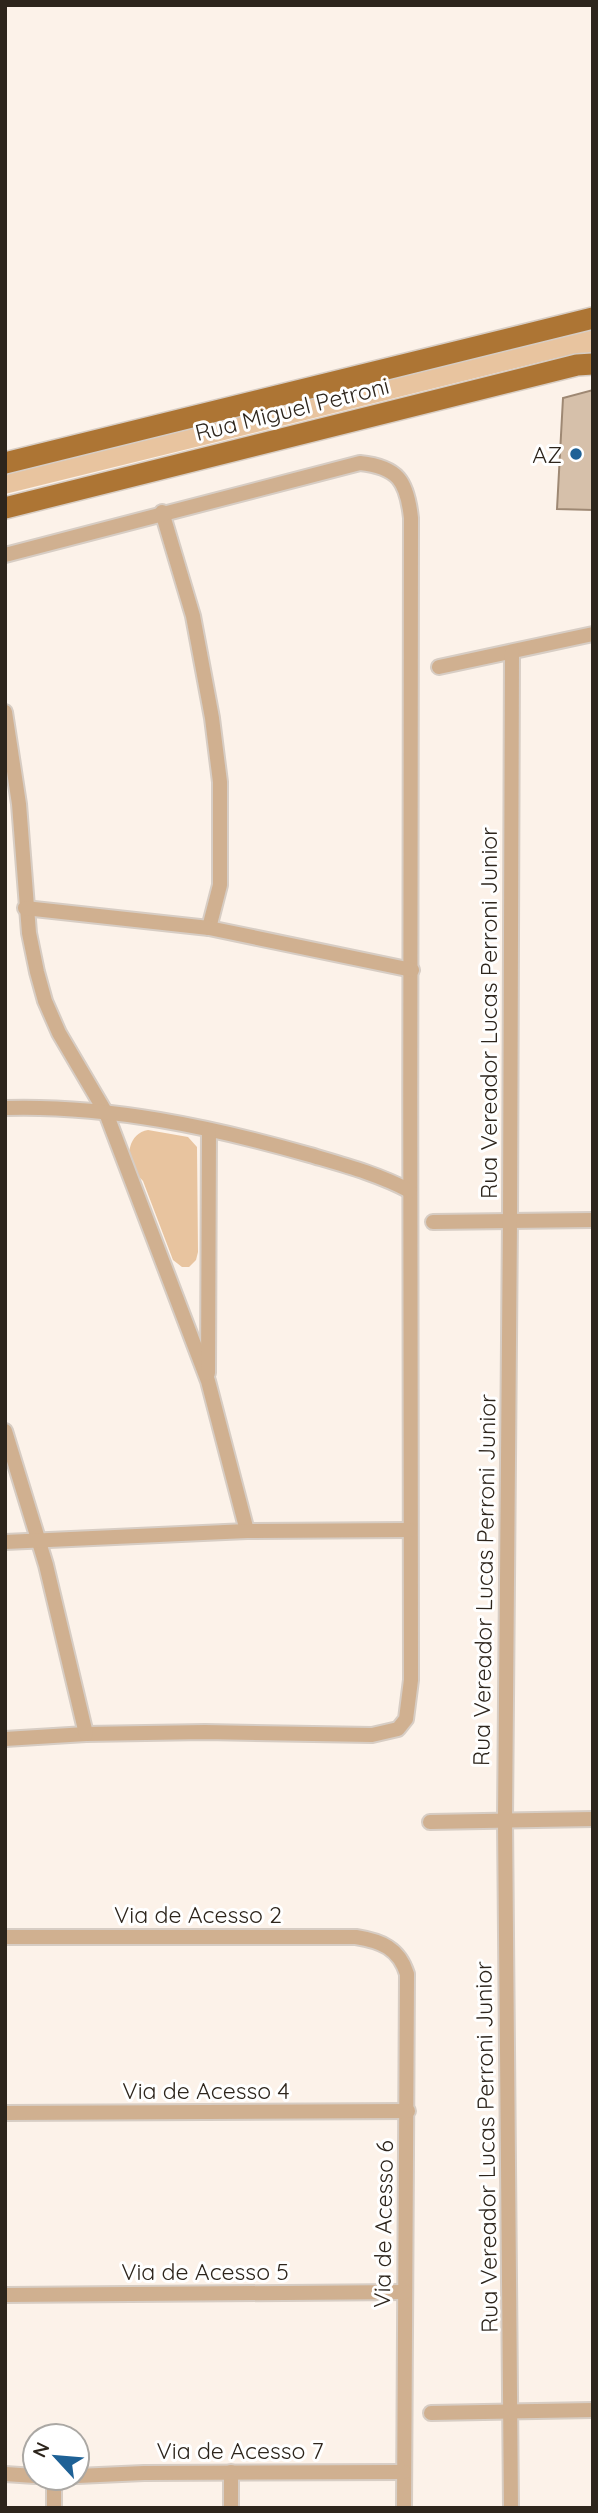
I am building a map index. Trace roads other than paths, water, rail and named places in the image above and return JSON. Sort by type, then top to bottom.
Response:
[{"type":"main road","name":"Rua Miguel Petroni","points":[[5,463],[593,318]]},
{"type":"main road","name":"Rua Miguel Petroni","points":[[5,508],[577,365],[593,364]]},
{"type":"street","points":[[5,555],[162,512],[360,463],[379,465],[395,472],[404,484],[409,500],[412,970],[411,1680],[405,1718],[398,1729],[372,1735],[205,1732],[86,1734],[5,1739]]},
{"type":"street","points":[[162,512],[193,616],[212,718],[220,782],[220,885],[209,928]]},
{"type":"street","points":[[439,667],[593,634]]},
{"type":"street","name":"Rua Vereador Lucas Perroni Junior","points":[[512,652],[505,1820],[512,2508]]},
{"type":"street","points":[[5,712],[19,804],[29,933],[46,1001],[74,1061],[106,1113],[208,1381],[247,1531]]},
{"type":"street","points":[[26,908],[209,928],[412,970]]},
{"type":"street","points":[[5,1108],[106,1113],[209,1130],[263,1142],[353,1168],[410,1191]]},
{"type":"street","points":[[208,1381],[209,1130]]},
{"type":"street","points":[[433,1222],[593,1220]]},
{"type":"street","points":[[5,1430],[39,1541],[86,1734]]},
{"type":"street","points":[[5,1542],[247,1531],[410,1530]]},
{"type":"street","points":[[430,1822],[593,1819]]},
{"type":"street","name":"Via de Acesso 2","points":[[5,1937],[356,1937],[378,1941],[388,1947]]},
{"type":"street","name":"Via de Acesso 6","points":[[388,1947],[398,1955],[407,1974],[404,2508]]},
{"type":"street","name":"Via de Acesso 4","points":[[5,2113],[408,2111]]},
{"type":"street","name":"Via de Acesso 5","points":[[5,2295],[405,2292]]},
{"type":"street","points":[[431,2413],[593,2410]]},
{"type":"street","name":"Via de Acesso 7","points":[[91,2476],[404,2472]]},
{"type":"street","points":[[231,2473],[231,2508]]},
{"type":"place","name":"AZ","points":[[576,454]]}]
